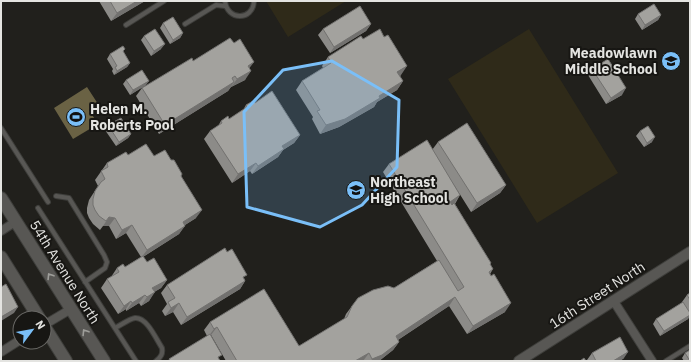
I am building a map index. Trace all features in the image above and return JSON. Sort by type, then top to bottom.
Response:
[{"type":"main road","name":"54th Avenue North","points":[[1,198],[104,361]]},
{"type":"main road","points":[[1,257],[34,310]]},
{"type":"main road","points":[[52,338],[66,361]]},
{"type":"street","points":[[1,231],[16,222]]},
{"type":"street","name":"16th Street North","points":[[519,361],[690,252]]},
{"type":"street","points":[[613,300],[652,361]]},
{"type":"street","points":[[52,320],[71,309]]},
{"type":"street","points":[[1,352],[12,345]]},
{"type":"lane","points":[[126,25],[164,1]]},
{"type":"lane","points":[[186,24],[216,6],[225,3],[232,14],[241,16],[250,12],[254,1]]},
{"type":"lane","points":[[1,128],[48,202]]},
{"type":"lane","points":[[56,196],[69,198],[107,262],[105,268],[86,282]]},
{"type":"lane","points":[[38,208],[136,361]]},
{"type":"lane","points":[[115,328],[134,318],[140,318],[145,321],[162,348],[160,358],[156,361]]},
{"type":"lane","points":[[666,361],[690,346]]},
{"type":"highlighted area","points":[[332,61],[399,100],[397,167],[362,205],[320,227],[247,207],[244,112],[283,70]]},
{"type":"shaded area","points":[[266,1],[346,1],[288,37]]},
{"type":"shaded area","points":[[529,29],[618,173],[537,223],[448,79]]},
{"type":"shaded area","name":"Helen M. Roberts Pool","points":[[87,87],[98,104],[89,110],[98,124],[73,139],[54,108]]},
{"type":"building","points":[[110,1],[137,1],[117,13]]},
{"type":"building","points":[[654,4],[661,15],[645,25],[638,14]]},
{"type":"building","points":[[360,6],[371,24],[334,47],[323,29]]},
{"type":"building","points":[[173,17],[183,33],[173,40],[163,23]]},
{"type":"building","points":[[155,29],[165,44],[154,51],[144,36]]},
{"type":"building","points":[[380,29],[384,37],[388,35],[407,66],[397,72],[403,81],[379,96],[380,98],[345,119],[326,125],[317,111],[320,110],[302,81],[331,63],[328,57],[361,36],[363,39]]},
{"type":"building","points":[[230,38],[234,43],[240,39],[254,62],[248,66],[251,71],[237,79],[235,76],[232,78],[234,82],[165,125],[142,88],[192,58],[193,61]]},
{"type":"building","points":[[123,46],[125,49],[123,51],[130,63],[117,71],[115,67],[117,66],[110,54]]},
{"type":"building","points":[[608,59],[626,88],[611,98],[592,69]]},
{"type":"building","points":[[142,70],[149,81],[133,90],[126,80]]},
{"type":"building","points":[[272,91],[300,135],[282,146],[284,149],[258,166],[256,163],[238,174],[210,131],[222,123],[221,121],[228,116],[229,119],[247,107],[246,105],[253,101],[255,103]]},
{"type":"building","points":[[121,118],[131,134],[119,142],[108,125]]},
{"type":"building","points":[[467,123],[506,185],[477,203],[438,142]]},
{"type":"building","points":[[648,126],[655,137],[647,143],[640,131]]},
{"type":"building","points":[[427,140],[460,195],[450,202],[452,205],[454,203],[491,263],[490,264],[493,269],[489,272],[491,276],[494,274],[511,303],[473,326],[455,297],[396,336],[399,342],[382,355],[372,359],[369,353],[355,361],[237,361],[217,327],[214,329],[210,322],[264,289],[299,346],[347,317],[358,298],[373,290],[388,286],[394,288],[439,260],[458,291],[464,287],[389,164]]},
{"type":"building","points":[[146,144],[154,156],[165,150],[171,160],[174,160],[182,174],[181,176],[202,210],[183,222],[185,226],[147,250],[132,225],[122,230],[115,218],[109,217],[106,221],[99,216],[93,205],[95,191],[105,179],[101,171],[108,167],[107,163],[126,152],[128,155]]},
{"type":"building","points":[[225,248],[227,252],[232,249],[247,275],[243,277],[245,281],[187,317],[179,303],[171,308],[168,302],[175,298],[167,285]]},
{"type":"building","points":[[143,256],[147,262],[154,258],[167,280],[152,288],[155,292],[147,297],[145,295],[124,306],[107,279],[119,272],[117,268],[123,264],[125,267]]},
{"type":"building","points":[[6,284],[18,307],[1,317],[1,287]]},
{"type":"building","points":[[690,293],[690,300],[687,295]]},
{"type":"building","points":[[683,302],[690,315],[664,331],[656,319]]},
{"type":"building","points":[[210,334],[222,355],[218,357],[220,361],[170,361],[169,359]]},
{"type":"building","points":[[620,337],[628,352],[613,361],[596,361],[592,353]]},
{"type":"building","points":[[690,350],[690,361],[685,353]]},
{"type":"place","name":"Meadowlawn Middle School","points":[[671,61]]},
{"type":"place","name":"Helen M. Roberts Pool","points":[[76,117]]},
{"type":"place","name":"Northeast High School","points":[[356,190]]}]
